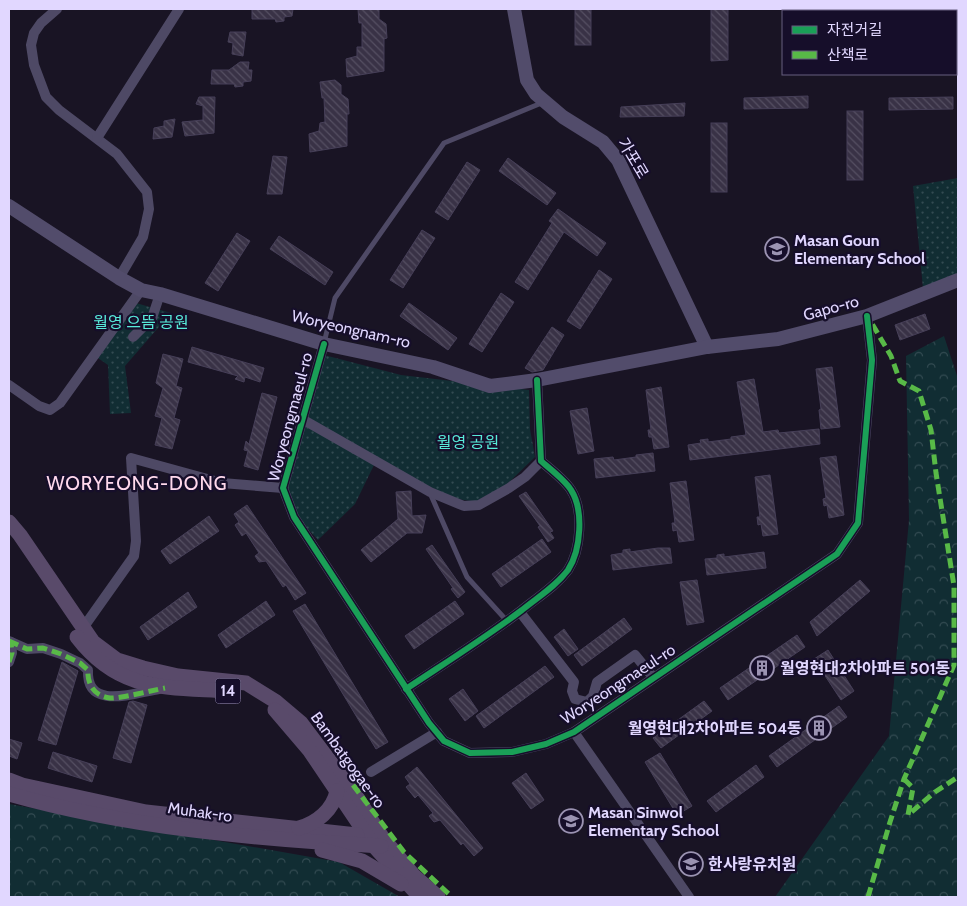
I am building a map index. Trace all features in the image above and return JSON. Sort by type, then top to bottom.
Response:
[{"type":"main road","name":"가포로","points":[[514,9],[527,80],[536,94],[545,102],[563,117],[603,142],[618,160],[707,347]]},
{"type":"main road","name":"Woryeongnam-ro","points":[[9,206],[119,278],[141,290],[160,294],[324,344],[433,366],[490,386],[537,380],[707,347]]},
{"type":"main road","name":"Gapo-ro","points":[[707,347],[778,339],[867,316],[958,280]]},
{"type":"main road","name":"Bambatgogae-ro","points":[[9,522],[20,535],[93,642],[116,660],[178,676],[246,683],[275,701],[302,723],[356,796],[378,841],[438,897]]},
{"type":"main road","name":"Bambatgogae-ro","points":[[9,536],[88,650],[101,663],[121,675],[142,683],[165,688],[238,692],[254,696],[271,706],[310,751],[336,791],[378,841],[420,897]]},
{"type":"main road","name":"Muhak-ro","points":[[9,780],[22,785],[146,812],[292,835]]},
{"type":"main road","points":[[292,835],[327,811],[335,798],[336,791]]},
{"type":"main road","name":"Muhak-ro","points":[[9,794],[91,814],[209,832],[378,841]]},
{"type":"main road","points":[[292,835],[362,861],[386,874],[420,897]]},
{"type":"street","points":[[57,9],[41,23],[34,33],[31,45],[34,65],[46,97],[59,110],[117,154],[147,192],[149,209],[143,237],[119,278]]},
{"type":"street","points":[[98,138],[179,9]]},
{"type":"street","points":[[9,385],[39,406],[50,410],[60,403],[141,290]]},
{"type":"street","points":[[134,336],[152,318],[160,294]]},
{"type":"street","name":"Woryeongmaeul-ro","points":[[324,344],[282,488],[294,517],[406,689],[444,741],[470,753],[512,752],[546,744],[574,732],[837,554],[858,523],[872,360],[867,316]]},
{"type":"street","points":[[406,689],[520,612],[553,586],[568,569],[577,550],[580,531],[576,505],[571,490],[541,460],[537,380]]},
{"type":"street","points":[[302,419],[430,492],[464,506],[479,505],[525,478],[541,460]]},
{"type":"street","points":[[83,628],[134,556],[136,541],[131,458],[222,483],[282,488]]},
{"type":"street","points":[[520,612],[574,682],[572,691],[575,699],[587,702],[593,696],[597,682],[635,655],[653,677]]},
{"type":"street","points":[[10,641],[27,649],[43,648],[80,663],[88,670],[87,681],[91,688],[110,698],[165,688]]},
{"type":"street","points":[[9,662],[12,653],[10,641]]},
{"type":"street","points":[[371,772],[437,732]]},
{"type":"street","name":"Woryeongmaeul-ro","points":[[574,732],[689,897]]},
{"type":"lane","points":[[324,344],[335,298],[444,142],[545,102]]},
{"type":"lane","points":[[430,492],[467,577],[507,621]]},
{"type":"green space","points":[[958,178],[958,274],[923,288],[913,186]]},
{"type":"green space","name":"월영 으뜸 공원","points":[[136,303],[171,313],[125,366],[131,413],[110,414],[108,365],[95,356]]},
{"type":"green space","points":[[944,336],[958,379],[958,897],[775,897],[889,736],[909,520],[906,356]]},
{"type":"green space","name":"월영 공원","points":[[324,355],[401,375],[529,390],[530,429],[535,457],[503,488],[479,502],[456,499],[379,463],[308,417]]},
{"type":"green space","points":[[304,423],[374,465],[355,504],[318,540],[297,517],[287,485]]},
{"type":"green space","points":[[9,804],[339,862],[400,897],[9,897]]},
{"type":"building","points":[[252,9],[293,9],[292,16],[284,17],[284,21],[276,22],[275,19],[252,19]]},
{"type":"building","points":[[358,9],[379,9],[379,19],[386,24],[387,38],[384,39],[384,71],[347,77],[346,59],[357,56],[357,47],[362,47],[362,23],[359,23]]},
{"type":"building","points":[[575,9],[591,9],[591,45],[575,45]]},
{"type":"building","points":[[711,9],[728,9],[728,60],[711,61]]},
{"type":"building","points":[[230,32],[246,32],[243,56],[232,54],[233,43],[228,42]]},
{"type":"building","points":[[240,62],[249,62],[248,70],[252,70],[251,81],[243,82],[243,86],[235,87],[234,84],[211,84],[212,70],[229,70]]},
{"type":"building","points":[[335,80],[341,85],[341,94],[348,99],[347,146],[310,152],[309,134],[319,131],[320,123],[325,122],[324,98],[322,98],[320,82]]},
{"type":"building","points":[[808,96],[808,108],[744,109],[744,98]]},
{"type":"building","points":[[199,97],[215,97],[214,133],[185,136],[182,122],[203,120],[203,106],[196,104]]},
{"type":"building","points":[[953,97],[953,109],[889,110],[889,98]]},
{"type":"building","points":[[685,103],[684,116],[620,117],[621,107]]},
{"type":"building","points":[[847,111],[863,111],[863,180],[847,180]]},
{"type":"building","points":[[175,119],[172,137],[153,139],[154,128],[164,126],[164,121]]},
{"type":"building","points":[[711,123],[727,123],[727,192],[711,192]]},
{"type":"building","points":[[273,156],[287,157],[282,194],[267,194]]},
{"type":"building","points":[[508,158],[556,193],[547,205],[499,171]]},
{"type":"building","points":[[467,162],[480,170],[448,220],[435,212]]},
{"type":"building","points":[[558,209],[606,243],[597,256],[564,232],[528,290],[515,282],[552,223],[549,221]]},
{"type":"building","points":[[422,230],[435,238],[403,288],[390,280]]},
{"type":"building","points":[[237,233],[250,241],[218,291],[205,283]]},
{"type":"building","points":[[279,236],[333,272],[325,285],[270,249]]},
{"type":"building","points":[[599,270],[612,279],[580,329],[567,321]]},
{"type":"building","points":[[501,293],[514,302],[482,352],[469,344]]},
{"type":"building","points":[[409,303],[457,338],[448,350],[400,316]]},
{"type":"building","points":[[925,314],[930,329],[900,340],[895,325]]},
{"type":"building","points":[[552,327],[564,335],[543,370],[532,372],[525,368]]},
{"type":"building","points":[[192,347],[264,368],[260,382],[245,377],[244,382],[235,379],[238,376],[188,362]]},
{"type":"building","points":[[163,354],[183,359],[176,386],[182,388],[174,418],[180,420],[172,449],[155,445],[162,418],[155,416],[163,388],[156,383]]},
{"type":"building","points":[[832,367],[840,427],[821,429],[819,410],[821,409],[816,369]]},
{"type":"building","points":[[754,379],[763,432],[778,430],[779,433],[819,429],[820,444],[690,460],[688,445],[701,443],[700,440],[708,439],[708,442],[746,435],[737,382]]},
{"type":"building","points":[[661,387],[669,447],[654,449],[652,437],[649,437],[648,430],[651,430],[646,390]]},
{"type":"building","points":[[262,393],[277,397],[258,470],[244,466],[248,451],[244,450],[246,441],[249,444]]},
{"type":"building","points":[[587,408],[594,451],[578,454],[570,411]]},
{"type":"building","points":[[653,453],[655,471],[596,478],[594,459],[613,457],[614,460]]},
{"type":"building","points":[[836,456],[844,515],[829,518],[827,505],[824,506],[823,499],[826,498],[820,458]]},
{"type":"building","points":[[770,475],[778,534],[763,536],[761,524],[758,525],[757,517],[760,517],[755,477]]},
{"type":"building","points":[[686,481],[694,540],[679,542],[677,530],[673,531],[672,523],[675,523],[670,483]]},
{"type":"building","points":[[411,491],[412,516],[426,515],[422,533],[407,533],[371,562],[361,550],[398,519],[396,492]]},
{"type":"building","points":[[526,492],[553,531],[550,532],[554,538],[548,542],[538,527],[540,526],[519,496]]},
{"type":"building","points":[[247,505],[306,593],[295,600],[286,585],[283,587],[266,561],[259,562],[255,556],[259,553],[246,533],[242,536],[235,525],[239,522],[234,514]]},
{"type":"building","points":[[209,516],[219,531],[170,564],[161,551]]},
{"type":"building","points":[[542,539],[551,552],[501,587],[492,574]]},
{"type":"building","points":[[432,545],[465,592],[458,598],[426,549]]},
{"type":"building","points":[[670,548],[672,563],[613,570],[611,555],[623,553],[623,550],[630,549],[630,552]]},
{"type":"building","points":[[764,552],[766,568],[707,575],[705,559],[717,558],[717,555],[724,554],[724,557]]},
{"type":"building","points":[[697,580],[704,622],[687,625],[680,582]]},
{"type":"building","points":[[860,580],[870,591],[817,636],[810,622]]},
{"type":"building","points":[[188,592],[197,607],[148,640],[140,627]]},
{"type":"building","points":[[266,601],[275,615],[226,648],[218,635]]},
{"type":"building","points":[[455,601],[464,614],[414,649],[405,636]]},
{"type":"building","points":[[305,604],[388,742],[376,749],[293,611]]},
{"type":"building","points":[[624,618],[632,629],[582,666],[574,655]]},
{"type":"building","points":[[564,629],[578,649],[568,656],[554,637]]},
{"type":"building","name":"월영현대2차아파트 501동","points":[[797,635],[805,647],[728,700],[720,688]]},
{"type":"building","points":[[828,650],[854,691],[841,700],[814,659]]},
{"type":"building","points":[[62,662],[78,671],[56,745],[38,740]]},
{"type":"building","points":[[545,666],[554,677],[484,728],[476,716]]},
{"type":"building","points":[[463,689],[478,711],[465,721],[449,699]]},
{"type":"building","points":[[133,701],[147,705],[131,763],[113,758],[129,702]]},
{"type":"building","points":[[704,701],[712,711],[661,748],[653,738]]},
{"type":"building","name":"월영현대2차아파트 504동","points":[[839,706],[847,717],[777,767],[769,756]]},
{"type":"building","points":[[9,739],[22,743],[17,759],[9,756]]},
{"type":"building","points":[[53,752],[97,766],[92,782],[48,768]]},
{"type":"building","points":[[660,753],[692,806],[677,815],[645,762]]},
{"type":"building","points":[[756,765],[764,777],[716,812],[707,801]]},
{"type":"building","points":[[417,767],[483,848],[474,856],[463,843],[461,845],[440,820],[434,822],[429,816],[433,813],[418,795],[415,798],[406,787],[410,784],[405,777]]},
{"type":"building","points":[[526,773],[544,800],[531,809],[512,783]]},
{"type":"marked path","points":[[868,897],[904,779],[954,665],[954,586],[931,430],[919,391],[900,381],[891,356],[871,322]]},
{"type":"marked path","points":[[9,641],[27,649],[43,648],[80,663],[88,670],[90,684],[96,692],[104,697],[121,697],[165,688]]},
{"type":"marked path","points":[[9,662],[12,653],[11,642]]},
{"type":"marked path","points":[[904,779],[913,788],[908,815],[935,792],[958,777]]},
{"type":"marked path","points":[[353,785],[404,852],[452,897]]},
{"type":"cycle path","points":[[324,344],[283,488],[294,517],[429,723],[444,741],[470,753],[512,752],[546,744],[574,732],[837,554],[858,523],[872,360],[867,316]]},
{"type":"cycle path","points":[[406,689],[522,610],[558,581],[568,570],[572,562],[578,541],[578,508],[568,486],[541,461],[537,380]]},
{"type":"place","name":"Masan Goun Elementary School","points":[[777,249]]},
{"type":"place","name":"월영현대2차아파트 501동","points":[[762,668]]},
{"type":"place","name":"월영현대2차아파트 504동","points":[[819,728]]},
{"type":"place","name":"Masan Sinwol Elementary School","points":[[571,821]]},
{"type":"place","name":"한사랑유치원","points":[[691,864]]},
{"type":"district","name":"WORYEONG-DONG","points":[[137,483]]}]
